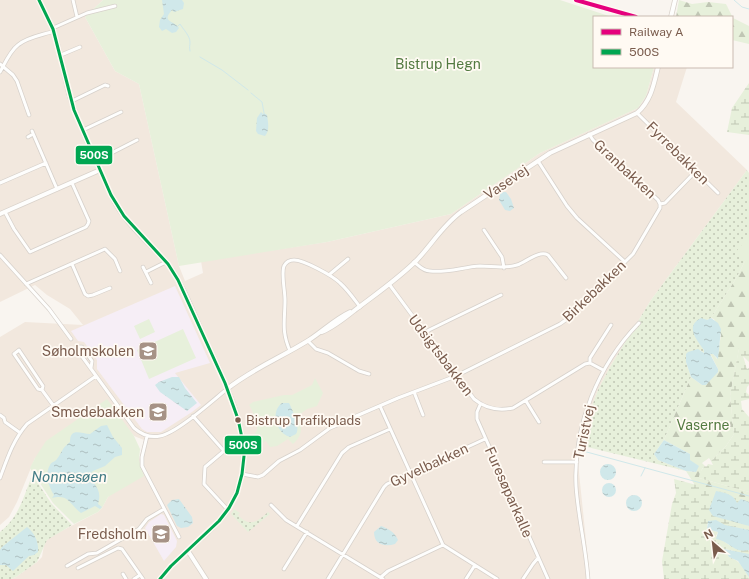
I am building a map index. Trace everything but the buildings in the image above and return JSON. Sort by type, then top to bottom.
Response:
[{"type":"street","points":[[39,0],[53,30],[61,55],[72,101],[96,161],[119,211],[166,262],[178,278],[227,390],[239,425],[244,455],[242,474],[236,493],[228,510],[216,525],[160,579]]},
{"type":"street","points":[[73,0],[77,17]]},
{"type":"street","points":[[671,16],[675,0]]},
{"type":"street","points":[[0,72],[1,66],[17,45],[23,41],[53,30],[77,17],[115,6]]},
{"type":"street","points":[[61,55],[80,47]]},
{"type":"street","points":[[1,66],[13,75],[17,81],[29,115]]},
{"type":"street","name":"Vasevej","points":[[227,390],[253,371],[308,341],[339,318],[360,307],[414,262],[452,218],[538,160],[589,134],[637,113],[650,97],[658,68]]},
{"type":"street","points":[[72,101],[108,86]]},
{"type":"street","points":[[83,130],[121,112]]},
{"type":"street","name":"Fyrrebakken","points":[[637,113],[718,193]]},
{"type":"street","points":[[28,137],[33,133],[57,189]]},
{"type":"street","name":"Granbakken","points":[[589,134],[593,140],[658,200],[660,204]]},
{"type":"street","points":[[96,161],[137,140]]},
{"type":"street","points":[[538,160],[577,218],[625,262]]},
{"type":"street","points":[[0,183],[46,164]]},
{"type":"street","points":[[0,214],[100,170]]},
{"type":"street","name":"Birkebakken","points":[[347,420],[456,376],[560,324],[567,319],[633,254],[660,208],[660,204],[665,203],[696,171]]},
{"type":"street","points":[[5,212],[30,252],[86,227],[88,224],[72,183]]},
{"type":"street","points":[[484,230],[502,257],[504,268]]},
{"type":"street","points":[[26,284],[106,249],[115,259],[120,271]]},
{"type":"street","points":[[414,262],[423,270],[430,271],[446,271],[479,266],[504,268],[514,266],[541,253],[545,253],[566,278]]},
{"type":"street","points":[[0,254],[53,314],[71,340]]},
{"type":"street","points":[[330,274],[348,259]]},
{"type":"street","points":[[290,351],[285,340],[283,328],[285,294],[283,271],[285,264],[288,261],[296,260],[330,274],[341,283],[360,307]]},
{"type":"street","points":[[146,272],[166,262]]},
{"type":"street","points":[[72,264],[84,294],[88,296],[93,295],[110,288]]},
{"type":"street","points":[[143,267],[151,283]]},
{"type":"street","name":"Udsigtsbakken","points":[[389,284],[474,399],[488,408],[505,410],[513,408],[590,362]]},
{"type":"street","points":[[425,333],[501,295]]},
{"type":"street","name":"Turistvej","points":[[588,579],[576,486],[578,446],[584,420],[594,390],[603,370],[616,350],[639,322]]},
{"type":"street","points":[[603,370],[590,362],[590,358],[611,325]]},
{"type":"street","points":[[308,341],[316,349],[328,353],[359,371],[369,374]]},
{"type":"street","points":[[91,368],[92,361],[82,347],[79,347],[78,351],[134,428],[147,436],[162,436],[193,416],[227,390]]},
{"type":"street","points":[[42,390],[43,386],[19,350],[14,354],[38,389],[42,390],[53,405]]},
{"type":"street","points":[[0,478],[1,472],[19,432],[34,418],[96,376]]},
{"type":"street","points":[[414,392],[423,415]]},
{"type":"street","points":[[526,400],[539,422]]},
{"type":"street","name":"Furesøparkalle","points":[[480,404],[477,412],[477,419],[548,579]]},
{"type":"street","points":[[380,406],[443,545],[497,579]]},
{"type":"street","points":[[0,415],[4,418],[5,422],[19,432]]},
{"type":"street","points":[[193,416],[224,451],[205,467],[204,484],[228,510]]},
{"type":"street","points":[[0,422],[5,422]]},
{"type":"street","points":[[242,474],[258,477],[263,475],[279,461],[300,450],[330,428],[342,423]]},
{"type":"street","points":[[297,526],[342,453],[349,447],[390,428]]},
{"type":"street","points":[[147,436],[142,457],[142,466],[179,537]]},
{"type":"street","name":"Gyvelbakken","points":[[328,579],[384,487],[391,481],[485,439]]},
{"type":"street","points":[[544,462],[577,462]]},
{"type":"street","points":[[271,505],[286,520],[382,578],[388,571],[443,545]]},
{"type":"street","points":[[67,566],[88,554],[97,553],[133,533],[143,526],[147,519],[164,509]]},
{"type":"street","points":[[284,570],[307,532]]},
{"type":"street","points":[[78,568],[118,548],[122,549],[143,579]]},
{"type":"street","points":[[188,551],[206,579]]},
{"type":"street","points":[[523,579],[538,558]]},
{"type":"street","points":[[466,579],[475,565]]},
{"type":"street","points":[[123,574],[126,579]]},
{"type":"street","points":[[134,579],[140,575]]},
{"type":"shaded area","points":[[0,0],[103,0],[85,17],[115,71],[139,84],[179,266],[185,281],[203,273],[201,261],[327,242],[451,214],[540,153],[638,108],[646,96],[654,68],[687,68],[676,102],[747,170],[651,300],[610,367],[598,390],[588,417],[583,446],[578,463],[590,579],[11,579],[16,577],[42,557],[44,545],[47,540],[98,512],[108,497],[141,470],[139,460],[144,440],[134,436],[129,430],[35,458],[17,502],[9,517],[0,525],[0,337],[25,322],[83,325],[70,309],[47,295],[35,285],[0,302]]},
{"type":"shaded area","name":"Søholmskolen","points":[[175,286],[210,363],[175,373],[201,405],[161,432],[147,432],[142,429],[97,369],[97,360],[84,342],[78,341],[71,331]]},
{"type":"shaded area","name":"Fredsholm","points":[[161,514],[164,515],[177,541],[176,547],[164,561],[145,528],[149,522]]},
{"type":"green space","name":"Bistrup Hegn","points":[[103,0],[560,0],[609,16],[593,16],[593,68],[654,68],[646,96],[638,108],[540,153],[451,214],[327,242],[179,266],[139,84],[115,71],[85,17]]},
{"type":"green space","points":[[679,0],[692,4],[708,2],[726,4],[732,16],[676,16]]},
{"type":"green space","points":[[733,18],[749,26],[749,44],[733,40]]},
{"type":"green space","points":[[749,83],[749,135],[727,132],[732,108]]},
{"type":"green space","points":[[747,170],[749,173],[749,253],[737,277],[711,318],[703,320],[694,333],[704,350],[704,353],[700,350],[686,362],[691,377],[664,440],[654,454],[658,460],[686,471],[583,446],[588,417],[598,390],[610,367],[651,300]]},
{"type":"green space","points":[[749,236],[749,263],[735,253]]},
{"type":"green space","name":"Vaserne","points":[[749,253],[749,349],[739,349],[730,396],[734,434],[726,446],[711,461],[709,458],[702,463],[705,466],[702,469],[699,478],[749,492],[749,502],[741,499],[749,530],[733,527],[749,551],[749,554],[747,554],[749,579],[686,471],[696,472],[690,460],[690,454],[664,440],[691,377],[702,385],[718,372],[710,353],[717,359],[721,335],[714,319],[711,318],[737,277]]},
{"type":"green space","points":[[149,319],[155,332],[140,339],[134,326]]},
{"type":"green space","points":[[183,329],[196,358],[149,379],[137,350]]},
{"type":"green space","points":[[739,348],[749,349],[749,362],[743,356],[747,369],[749,368],[749,385],[746,392],[749,395],[749,399],[741,401],[742,409],[749,417],[749,492],[699,478],[703,468],[708,464],[713,465],[711,461],[726,446],[734,434],[730,396]]},
{"type":"green space","points":[[315,378],[323,393],[317,406],[307,409],[299,415],[301,431],[296,441],[293,444],[288,439],[277,446],[270,447],[266,441],[254,447],[251,437],[256,432],[257,428],[252,409],[249,405],[253,402],[284,395],[292,395],[312,385]]},
{"type":"green space","points":[[107,399],[134,436],[140,449],[139,460],[144,476],[108,497],[98,512],[74,524],[53,503],[30,468],[46,441]]},
{"type":"green space","points":[[34,477],[51,503],[72,525],[47,540],[37,562],[16,577],[11,579],[0,579],[0,532],[16,514],[31,478]]},
{"type":"green space","points":[[674,479],[749,499],[749,502],[741,499],[737,503],[726,493],[716,491],[709,510],[749,526],[749,530],[725,525],[716,520],[707,524],[707,529],[718,532],[716,536],[735,549],[748,550],[749,554],[725,549],[729,557],[742,565],[749,579],[664,579],[662,561],[672,504],[676,493]]},
{"type":"green space","points":[[234,509],[240,513],[238,515],[242,519],[249,522],[260,519],[268,512],[270,514],[248,532],[231,514]]},
{"type":"water","points":[[162,0],[182,0],[184,3],[183,9],[174,12],[172,10],[168,17],[169,20],[179,28],[176,32],[172,33],[166,29],[162,31],[159,27],[160,20],[164,14]]},
{"type":"water","points":[[261,112],[267,115],[268,129],[265,136],[258,134],[256,131],[257,118]]},
{"type":"water","points":[[506,192],[511,199],[514,208],[510,211],[505,210],[499,200],[500,194]]},
{"type":"water","points":[[701,318],[707,320],[711,318],[718,323],[721,329],[718,359],[713,354],[710,354],[718,369],[718,372],[706,385],[702,385],[691,377],[686,362],[686,354],[688,352],[698,349],[704,353],[704,350],[695,337],[693,329],[696,321]]},
{"type":"water","points":[[172,377],[179,377],[185,388],[197,403],[187,411],[160,392],[155,385]]},
{"type":"water","points":[[282,403],[289,403],[297,423],[296,434],[290,437],[281,431],[276,422],[276,412]]},
{"type":"water","name":"Nonnesøen","points":[[107,425],[113,437],[122,448],[122,455],[115,457],[105,466],[91,473],[99,494],[98,504],[102,507],[100,509],[95,506],[81,513],[62,497],[52,498],[54,495],[47,477],[48,469],[70,442],[70,437],[72,434],[77,432],[90,434],[101,426]]},
{"type":"water","points":[[664,440],[690,454],[690,460],[699,466],[696,472],[686,471],[658,460],[654,454]]},
{"type":"water","points":[[608,464],[615,469],[616,472],[611,479],[608,480],[601,475],[600,472],[605,465]]},
{"type":"water","points":[[606,483],[612,483],[616,487],[616,493],[612,497],[606,497],[602,493],[602,487]]},
{"type":"water","points":[[716,491],[726,493],[737,503],[741,499],[749,502],[749,526],[713,516],[709,510]]},
{"type":"water","points":[[634,495],[640,497],[642,503],[640,509],[634,511],[628,509],[626,503],[628,497]]},
{"type":"water","points":[[179,499],[192,517],[193,523],[188,527],[181,528],[177,526],[167,505],[172,500]]},
{"type":"water","points":[[716,520],[725,525],[749,530],[749,551],[736,549],[721,540],[716,539],[718,532],[707,529],[708,521]]},
{"type":"water","points":[[381,526],[388,529],[395,535],[398,540],[395,544],[384,545],[376,540],[374,532]]},
{"type":"water","points":[[27,527],[36,538],[38,552],[29,556],[13,571],[6,565],[0,565],[0,550],[2,547]]},
{"type":"water","points":[[724,549],[749,554],[749,577],[738,561],[729,557]]},
{"type":"waterway","points":[[734,0],[742,7],[749,9]]},
{"type":"waterway","points":[[178,26],[180,24],[189,37],[190,51]]},
{"type":"waterway","points":[[200,57],[222,70],[248,90]]},
{"type":"waterway","points":[[251,93],[262,102],[264,113]]},
{"type":"waterway","points":[[583,451],[749,496]]},
{"type":"waterway","points":[[641,476],[645,468]]},
{"type":"rail line","name":"A","points":[[576,0],[632,16]]},
{"type":"transit line","name":"500S","points":[[39,0],[53,29],[74,110],[111,195],[124,216],[168,264],[178,280],[225,383],[238,419],[242,438],[244,456],[242,474],[237,493],[229,508],[219,521],[171,566],[160,579]]},
{"type":"place","name":"Søholmskolen","points":[[148,351]]},
{"type":"place","name":"Smedebakken","points":[[158,412]]},
{"type":"place","name":"Bistrup Trafikplads","points":[[238,420]]},
{"type":"place","name":"Fredsholm","points":[[161,534]]}]
